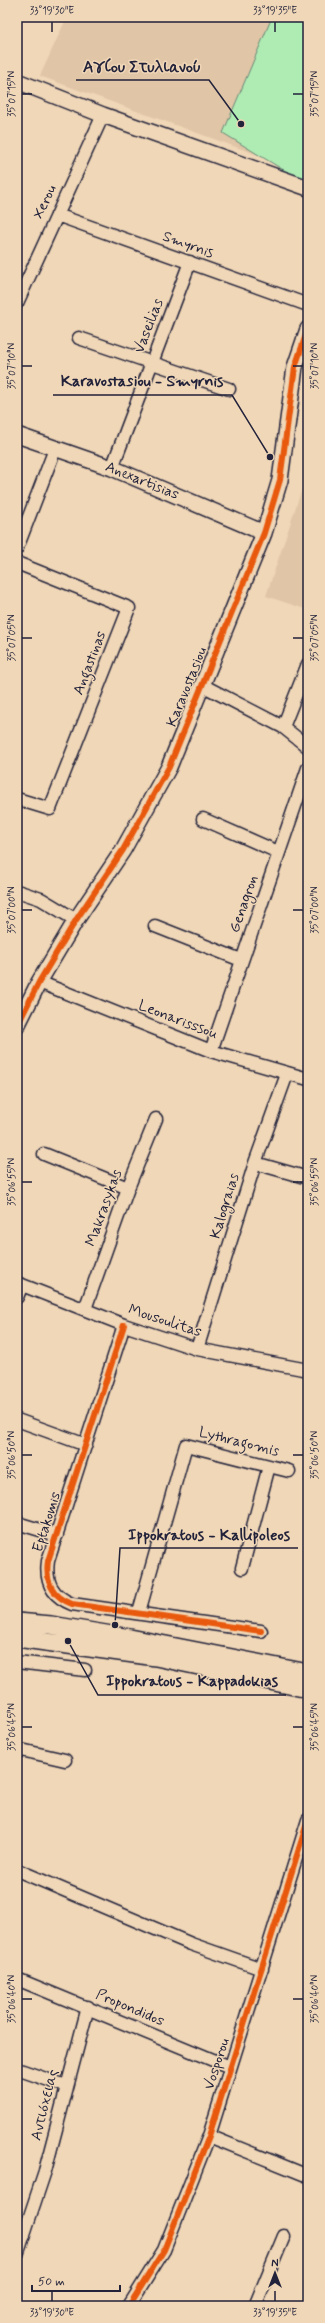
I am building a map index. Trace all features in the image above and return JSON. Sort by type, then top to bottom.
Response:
[{"type":"main road","points":[[17,1622],[51,1625],[130,1638],[308,1673]]},
{"type":"main road","points":[[17,1638],[156,1657],[308,1689]]},
{"type":"street","points":[[17,81],[103,115],[308,188]]},
{"type":"street","name":"Xerou","points":[[17,303],[103,115]]},
{"type":"street","name":"Smyrnis","points":[[56,215],[308,305]]},
{"type":"street","name":"Vaseilias","points":[[112,468],[190,262]]},
{"type":"street","name":"Karavostasiou","points":[[17,1026],[39,982],[76,920],[122,850],[169,767],[264,533],[280,480],[295,366],[308,329]]},
{"type":"street","points":[[79,338],[229,389]]},
{"type":"street","name":"Anexartisias","points":[[17,435],[112,468],[264,533]]},
{"type":"street","points":[[17,548],[55,449]]},
{"type":"street","name":"Angastinas","points":[[17,563],[129,608],[50,809],[17,799]]},
{"type":"street","points":[[283,727],[308,664]]},
{"type":"street","points":[[202,685],[283,727],[308,747]]},
{"type":"street","name":"Genagron","points":[[211,1051],[308,768]]},
{"type":"street","points":[[203,819],[278,852]]},
{"type":"street","points":[[17,891],[41,899],[76,920]]},
{"type":"street","points":[[155,926],[241,960]]},
{"type":"street","name":"Leonarisssou","points":[[39,982],[211,1051],[308,1079]]},
{"type":"street","name":"Kalograias","points":[[197,1349],[255,1163],[287,1074]]},
{"type":"street","name":"Makrasykas","points":[[85,1309],[128,1188],[156,1119]]},
{"type":"street","points":[[44,1154],[128,1188]]},
{"type":"street","points":[[255,1163],[308,1178]]},
{"type":"street","points":[[17,1297],[19,1284]]},
{"type":"street","name":"Mousoulitas","points":[[19,1284],[124,1325],[197,1349],[308,1370]]},
{"type":"street","name":"Eptakomis","points":[[124,1325],[56,1535],[47,1570],[48,1581],[55,1593],[62,1600],[72,1604],[139,1612],[261,1631]]},
{"type":"street","points":[[17,1420],[86,1445]]},
{"type":"street","name":"Lythragomis","points":[[139,1612],[186,1445],[289,1471]]},
{"type":"street","points":[[242,1568],[269,1466]]},
{"type":"street","points":[[17,1523],[56,1535]]},
{"type":"street","points":[[17,1662],[85,1670]]},
{"type":"street","points":[[17,1749],[65,1760]]},
{"type":"street","name":"Vosporou","points":[[129,2306],[164,2250],[208,2136],[308,1820]]},
{"type":"street","points":[[17,1870],[191,1944],[262,1969]]},
{"type":"street","name":"Propondidos","points":[[17,1979],[230,2067]]},
{"type":"street","name":"Αντιόχειας","points":[[17,2255],[45,2170],[66,2086],[88,2008]]},
{"type":"street","points":[[17,2069],[66,2086]]},
{"type":"street","points":[[208,2136],[308,2176]]},
{"type":"street","points":[[255,2306],[284,2236]]},
{"type":"shaded area","points":[[67,17],[308,17],[308,173],[40,76]]},
{"type":"shaded area","points":[[308,486],[308,610],[266,596],[302,489]]},
{"type":"green space","points":[[272,17],[308,17],[308,185],[223,133]]},
{"type":"cycle path","points":[[17,1026],[39,982],[76,920],[123,850],[169,767],[264,533],[280,480],[295,367],[308,329]]},
{"type":"cycle path","points":[[124,1325],[48,1561],[47,1569],[51,1587],[59,1597],[72,1604],[261,1631]]},
{"type":"cycle path","points":[[129,2306],[164,2250],[209,2136],[308,1820]]},
{"type":"place","name":"Αγίου Στυλιανού","points":[[241,124]]},
{"type":"place","name":"Karavostasiou - Smyrnis","points":[[270,457]]},
{"type":"place","name":"Ippokratous - Kallipoleos","points":[[115,1625]]},
{"type":"place","name":"Ippokratous - Kappadokias","points":[[68,1641]]}]
